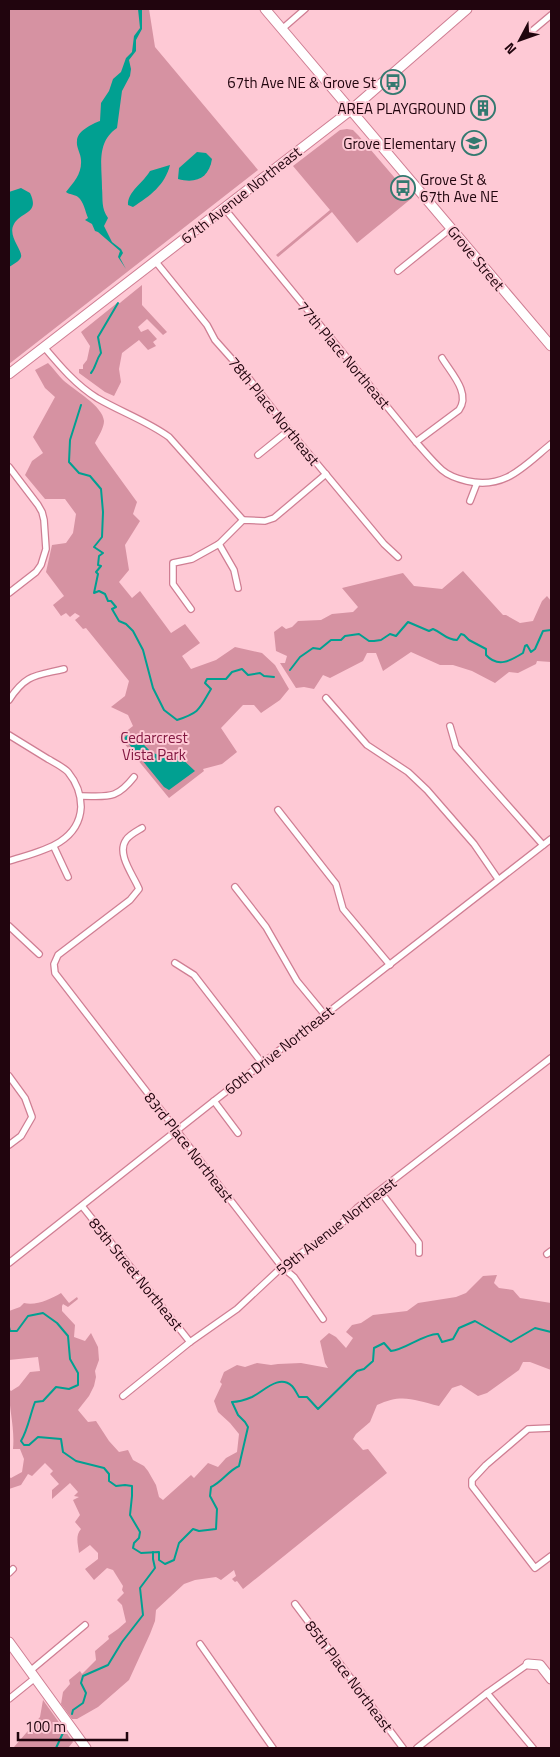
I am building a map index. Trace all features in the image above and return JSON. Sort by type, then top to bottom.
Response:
[{"type":"main road","name":"Grove Street","points":[[265,9],[551,346]]},
{"type":"main road","name":"67th Avenue Northeast","points":[[9,374],[351,110],[467,9]]},
{"type":"main road","points":[[9,1642],[86,1748]]},
{"type":"main road","points":[[528,1664],[540,1665],[551,1679]]},
{"type":"street","points":[[282,28],[305,9]]},
{"type":"street","points":[[532,32],[551,15]]},
{"type":"street","name":"77th Place Northeast","points":[[224,208],[416,442],[443,471],[458,479],[477,483]]},
{"type":"street","points":[[398,272],[450,229]]},
{"type":"street","name":"78th Place Northeast","points":[[156,262],[208,325],[215,340],[247,376],[289,430],[384,544],[398,557]]},
{"type":"street","points":[[44,347],[67,373],[92,394],[156,427],[169,437],[242,520],[265,521],[274,518],[326,474]]},
{"type":"street","points":[[416,442],[459,410],[463,404],[462,390],[442,358]]},
{"type":"street","points":[[258,455],[289,430]]},
{"type":"street","points":[[470,501],[477,483],[486,484],[507,478],[551,444]]},
{"type":"street","points":[[9,467],[38,504],[44,520],[46,549],[41,565],[36,572],[9,593]]},
{"type":"street","points":[[191,608],[173,584],[173,563],[192,559],[220,544],[242,520]]},
{"type":"street","points":[[220,544],[234,570],[238,588]]},
{"type":"street","points":[[9,700],[18,686],[31,677],[64,669]]},
{"type":"street","points":[[326,698],[367,745],[408,772],[427,790],[474,844],[498,879]]},
{"type":"street","points":[[450,726],[456,747],[543,845]]},
{"type":"street","points":[[9,735],[66,771],[75,782],[81,796],[80,814],[76,825],[68,836],[54,846],[9,861]]},
{"type":"street","points":[[81,796],[110,796],[124,790],[134,777]]},
{"type":"street","points":[[278,810],[336,884],[343,909],[390,965]]},
{"type":"street","name":"83rd Place Northeast","points":[[142,828],[126,840],[123,849],[124,858],[139,889],[130,900],[58,955],[54,964],[55,973],[282,1267],[294,1277],[323,1319]]},
{"type":"street","name":"60th Drive Northeast","points":[[9,1263],[176,1130],[551,838]]},
{"type":"street","points":[[54,846],[68,877]]},
{"type":"street","points":[[235,887],[266,927],[297,981],[325,1015]]},
{"type":"street","points":[[9,926],[40,954]]},
{"type":"street","points":[[175,963],[194,975],[262,1063]]},
{"type":"street","name":"59th Avenue Northeast","points":[[123,1396],[190,1342],[237,1309],[282,1267],[340,1225],[357,1208],[551,1058]]},
{"type":"street","points":[[9,1076],[25,1098],[32,1118],[21,1136],[9,1144]]},
{"type":"street","points":[[214,1101],[238,1133]]},
{"type":"street","points":[[380,1191],[419,1243],[419,1253]]},
{"type":"street","name":"85th Street Northeast","points":[[82,1206],[190,1342]]},
{"type":"street","points":[[551,1428],[528,1430],[486,1464],[472,1480],[472,1486],[535,1568],[551,1556]]},
{"type":"street","name":"85th Place Northeast","points":[[295,1604],[403,1748]]},
{"type":"street","points":[[9,1699],[85,1625]]},
{"type":"street","points":[[200,1644],[273,1748]]},
{"type":"street","points":[[417,1748],[487,1693],[528,1664]]},
{"type":"street","points":[[487,1693],[533,1748]]},
{"type":"green space","points":[[9,9],[149,9],[155,47],[258,170],[9,364]]},
{"type":"green space","points":[[340,130],[353,130],[358,135],[412,198],[357,243],[332,212],[278,257],[276,255],[330,210],[293,166]]},
{"type":"green space","points":[[142,285],[142,305],[167,332],[163,335],[147,319],[138,327],[141,332],[148,329],[157,339],[153,342],[156,346],[148,350],[139,340],[122,353],[119,369],[121,382],[114,396],[105,392],[79,373],[79,369],[83,369],[83,365],[87,360],[90,346],[81,332]]},
{"type":"green space","name":"Cedarcrest Vista Park","points":[[48,363],[63,380],[99,410],[104,421],[95,443],[137,502],[133,514],[140,521],[125,545],[129,570],[119,582],[132,598],[140,591],[171,633],[185,624],[200,643],[182,656],[191,669],[216,660],[235,647],[262,653],[275,665],[289,689],[280,700],[261,713],[254,705],[243,705],[221,728],[237,752],[222,764],[203,769],[204,771],[169,798],[119,737],[133,726],[128,715],[111,707],[125,696],[129,681],[86,628],[83,629],[75,620],[80,616],[75,613],[70,617],[66,613],[61,616],[53,605],[64,596],[46,572],[52,545],[66,543],[73,533],[76,514],[65,499],[45,499],[25,475],[32,461],[43,453],[33,437],[55,397],[45,388],[35,370]]},
{"type":"green space","points":[[463,571],[503,615],[520,623],[533,621],[542,601],[547,596],[551,601],[551,662],[537,661],[536,664],[518,673],[509,672],[495,683],[472,671],[453,665],[440,665],[411,652],[383,671],[376,653],[367,653],[363,661],[330,678],[323,675],[314,689],[296,688],[280,663],[285,663],[287,656],[276,651],[274,632],[282,626],[286,629],[292,627],[298,621],[321,620],[332,614],[353,612],[358,607],[342,588],[403,573],[414,586],[442,589]]},
{"type":"green space","points":[[497,1275],[494,1283],[499,1288],[513,1290],[520,1298],[551,1303],[551,1370],[530,1362],[523,1362],[519,1370],[487,1393],[478,1396],[461,1385],[452,1388],[439,1406],[401,1398],[377,1405],[370,1422],[353,1439],[363,1450],[368,1449],[387,1473],[243,1589],[237,1581],[235,1582],[232,1579],[236,1576],[234,1570],[221,1580],[216,1577],[195,1580],[184,1584],[156,1610],[155,1621],[150,1634],[129,1680],[98,1707],[77,1719],[72,1719],[61,1704],[63,1692],[70,1684],[69,1680],[80,1671],[82,1674],[96,1660],[95,1651],[109,1639],[108,1636],[126,1622],[122,1605],[117,1600],[124,1593],[122,1590],[123,1586],[113,1570],[107,1568],[94,1580],[85,1569],[98,1559],[98,1553],[90,1545],[79,1553],[77,1537],[81,1529],[75,1522],[80,1515],[73,1500],[79,1497],[74,1496],[78,1492],[70,1483],[52,1499],[52,1490],[59,1484],[50,1474],[53,1471],[45,1463],[32,1476],[28,1474],[21,1485],[9,1489],[9,1477],[11,1478],[22,1472],[24,1459],[20,1449],[13,1449],[9,1389],[11,1391],[19,1386],[30,1372],[40,1371],[38,1357],[9,1360],[9,1311],[20,1307],[24,1303],[38,1303],[61,1293],[69,1303],[77,1297],[78,1299],[68,1307],[63,1304],[62,1311],[75,1325],[74,1337],[85,1341],[91,1333],[98,1347],[99,1360],[95,1371],[94,1386],[78,1410],[88,1422],[96,1421],[119,1452],[128,1450],[133,1460],[144,1466],[156,1485],[159,1497],[163,1500],[191,1475],[194,1478],[208,1463],[218,1467],[226,1458],[237,1452],[239,1434],[218,1412],[214,1401],[222,1384],[220,1382],[224,1372],[237,1365],[245,1367],[257,1363],[271,1365],[301,1363],[328,1368],[320,1341],[329,1333],[336,1337],[346,1348],[353,1338],[346,1332],[352,1325],[361,1323],[373,1315],[407,1311],[418,1303],[456,1297],[466,1293],[483,1276]]},
{"type":"green space","points":[[43,1700],[73,1742],[68,1748],[14,1748],[40,1717]]},
{"type":"shaded area","points":[[138,9],[142,9],[142,29],[136,40],[136,51],[129,60],[130,76],[122,91],[117,128],[106,140],[101,163],[103,204],[108,218],[104,226],[112,242],[121,249],[123,253],[120,258],[126,269],[118,257],[120,251],[95,231],[92,224],[85,220],[88,218],[80,199],[66,192],[77,178],[80,170],[81,160],[77,146],[79,134],[100,121],[101,103],[109,91],[113,79],[121,72],[126,58],[132,52],[134,36],[140,28]]},
{"type":"shaded area","points":[[197,152],[206,153],[212,159],[208,171],[196,180],[178,179],[179,168]]},
{"type":"shaded area","points":[[170,165],[161,184],[156,189],[133,207],[128,205],[128,200],[133,191],[150,171]]},
{"type":"shaded area","points":[[21,188],[30,193],[33,205],[29,212],[17,220],[12,229],[21,257],[9,267],[9,192]]},
{"type":"shaded area","points":[[128,734],[135,734],[149,749],[158,755],[179,756],[195,771],[169,790],[164,787],[124,738]]},
{"type":"waterway","points":[[91,373],[101,353],[98,337],[118,303]]},
{"type":"waterway","points":[[81,405],[70,440],[69,462],[79,473],[90,476],[101,489],[103,512],[102,537],[94,547],[103,553],[99,556],[98,565],[101,566],[96,572],[98,574],[94,593],[99,591],[105,594],[108,601],[111,601],[116,607],[112,609],[119,621],[126,624],[133,631],[143,650],[153,688],[164,710],[177,720],[191,715],[198,709],[211,689],[205,683],[207,679],[226,679],[232,672],[242,669],[248,675],[260,673],[264,676],[274,677]]},
{"type":"waterway","points":[[290,670],[300,657],[313,648],[320,649],[331,640],[341,640],[345,636],[359,634],[369,641],[381,640],[390,634],[396,636],[408,622],[429,631],[433,629],[453,640],[457,640],[461,634],[464,635],[469,640],[486,649],[486,655],[491,659],[500,662],[509,661],[523,653],[527,645],[531,652],[535,649],[543,631],[551,630]]},
{"type":"waterway","points":[[9,1327],[10,1331],[17,1331],[28,1316],[43,1313],[57,1323],[68,1336],[70,1359],[78,1373],[78,1385],[69,1389],[56,1387],[43,1401],[35,1402],[21,1441],[24,1445],[29,1445],[38,1437],[61,1439],[63,1452],[76,1461],[104,1468],[109,1474],[109,1481],[116,1486],[132,1486],[130,1515],[140,1532],[133,1548],[141,1553],[159,1552],[159,1560],[165,1564],[174,1560],[179,1543],[193,1529],[199,1531],[216,1529],[217,1509],[210,1496],[211,1487],[239,1466],[248,1427],[238,1415],[232,1402],[249,1398],[272,1385],[282,1382],[292,1386],[299,1397],[307,1397],[318,1409],[357,1371],[364,1369],[373,1361],[374,1348],[384,1343],[391,1351],[397,1350],[433,1334],[438,1334],[442,1342],[453,1339],[459,1328],[475,1321],[511,1342],[535,1328],[551,1332]]},
{"type":"waterway","points":[[72,1714],[73,1710],[83,1703],[86,1693],[81,1683],[83,1676],[108,1665],[122,1642],[143,1615],[140,1588],[155,1568],[153,1552]]},
{"type":"waterway","points":[[56,1748],[63,1733]]},
{"type":"place","name":"67th Ave NE & Grove St","points":[[393,82]]},
{"type":"place","name":"AREA PLAYGROUND","points":[[483,108]]},
{"type":"place","name":"Grove Elementary","points":[[474,143]]},
{"type":"place","name":"Grove St & 67th Ave NE","points":[[403,188]]}]
